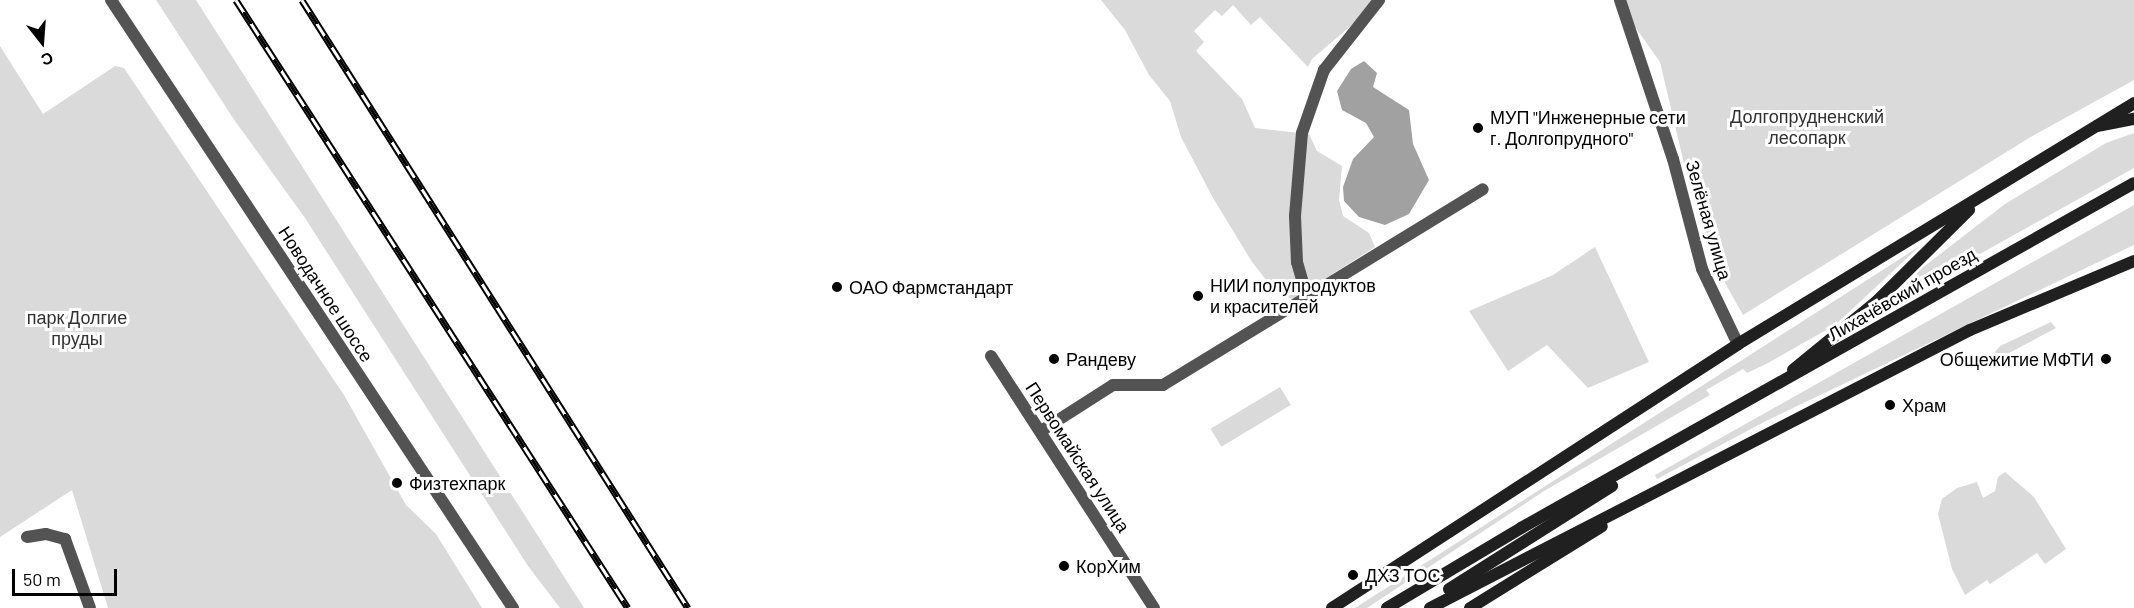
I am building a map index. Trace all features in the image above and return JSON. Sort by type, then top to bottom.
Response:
[{"type":"main road","points":[[1332,608],[1738,344],[2134,103]]},
{"type":"main road","points":[[2090,128],[2134,119]]},
{"type":"main road","name":"Лихачёвский проезд","points":[[1387,608],[1521,528],[1689,436],[2134,183]]},
{"type":"main road","points":[[1768,391],[1876,302],[1985,195]]},
{"type":"main road","points":[[1430,608],[1970,330],[2134,262]]},
{"type":"main road","name":"Лихачёвский проезд","points":[[1420,608],[1689,436]]},
{"type":"main road","points":[[1470,608],[1672,482]]},
{"type":"street","name":"Новодачное шоссе","points":[[111,0],[513,608]]},
{"type":"street","points":[[1307,297],[1297,262],[1295,216],[1302,133],[1324,70],[1379,0]]},
{"type":"street","name":"Зелёная улица","points":[[1620,0],[1673,159],[1702,269],[1738,344]]},
{"type":"street","points":[[1041,431],[1113,385],[1163,385],[1483,189]]},
{"type":"street","name":"Первомайская улица","points":[[992,356],[1154,608]]},
{"type":"street","points":[[27,537],[46,534],[65,539],[90,608]]},
{"type":"green space","points":[[156,0],[196,0],[584,608],[560,608],[528,566],[305,218],[235,121]]},
{"type":"green space","points":[[1101,0],[1381,0],[1312,59],[1308,67],[1260,17],[1251,25],[1233,5],[1222,16],[1215,10],[1194,31],[1204,42],[1196,51],[1242,99],[1255,128],[1309,134],[1317,151],[1342,166],[1339,200],[1343,216],[1369,233],[1375,247],[1293,299],[1277,294],[1252,262],[1213,198],[1181,137],[1170,101],[1149,75],[1125,30]]},
{"type":"green space","name":"Долгопрудненский лесопарк","points":[[1616,0],[2134,0],[2134,80],[2029,138],[1743,315],[1715,265],[1686,172],[1660,62]]},
{"type":"green space","name":"парк Долгие пруды","points":[[0,46],[43,114],[115,66],[124,68],[344,395],[406,505],[436,534],[482,608],[108,608],[72,490],[0,537]]},
{"type":"green space","points":[[2134,133],[2134,168],[1885,307],[1922,268],[2005,204],[2106,143]]},
{"type":"green space","points":[[2134,205],[2134,245],[1766,421],[1657,479],[1655,475]]},
{"type":"green space","points":[[1920,246],[1835,325],[1768,363],[1747,373],[1743,369],[1706,390],[1710,395],[1544,491],[1367,608],[1355,608]]},
{"type":"green space","points":[[1595,247],[1649,362],[1588,388],[1547,345],[1508,371],[1469,311],[1553,275]]},
{"type":"green space","points":[[2051,322],[2056,328],[1998,359],[1995,352],[2000,346]]},
{"type":"green space","points":[[1280,387],[1291,405],[1221,447],[1211,429]]},
{"type":"green space","points":[[2005,472],[2034,497],[2066,549],[2045,564],[2037,553],[1990,584],[1987,580],[1965,595],[1952,569],[1938,514],[1942,499],[1957,488],[1977,482],[1983,498],[1995,491],[1998,477]]},
{"type":"shaded area","points":[[1364,61],[1377,73],[1373,87],[1409,110],[1413,144],[1429,180],[1409,214],[1385,225],[1359,217],[1344,201],[1343,187],[1353,159],[1374,137],[1366,123],[1342,110],[1337,91],[1351,69]]},
{"type":"railway","points":[[236,0],[628,608]]},
{"type":"railway","points":[[302,0],[688,608]]},
{"type":"place","name":"МУП \"Инженерные сети г. Долгопрудного\"","points":[[1478,128]]},
{"type":"place","name":"ОАО Фармстандарт","points":[[837,287]]},
{"type":"place","name":"НИИ полупродуктов и красителей","points":[[1198,296]]},
{"type":"place","name":"Рандеву","points":[[1054,359]]},
{"type":"place","name":"Общежитие МФТИ","points":[[2106,359]]},
{"type":"place","name":"Храм","points":[[1890,405]]},
{"type":"place","name":"Физтехпарк","points":[[397,483]]},
{"type":"place","name":"КорХим","points":[[1064,566]]},
{"type":"place","name":"ДХЗ ТОС","points":[[1353,575]]}]
